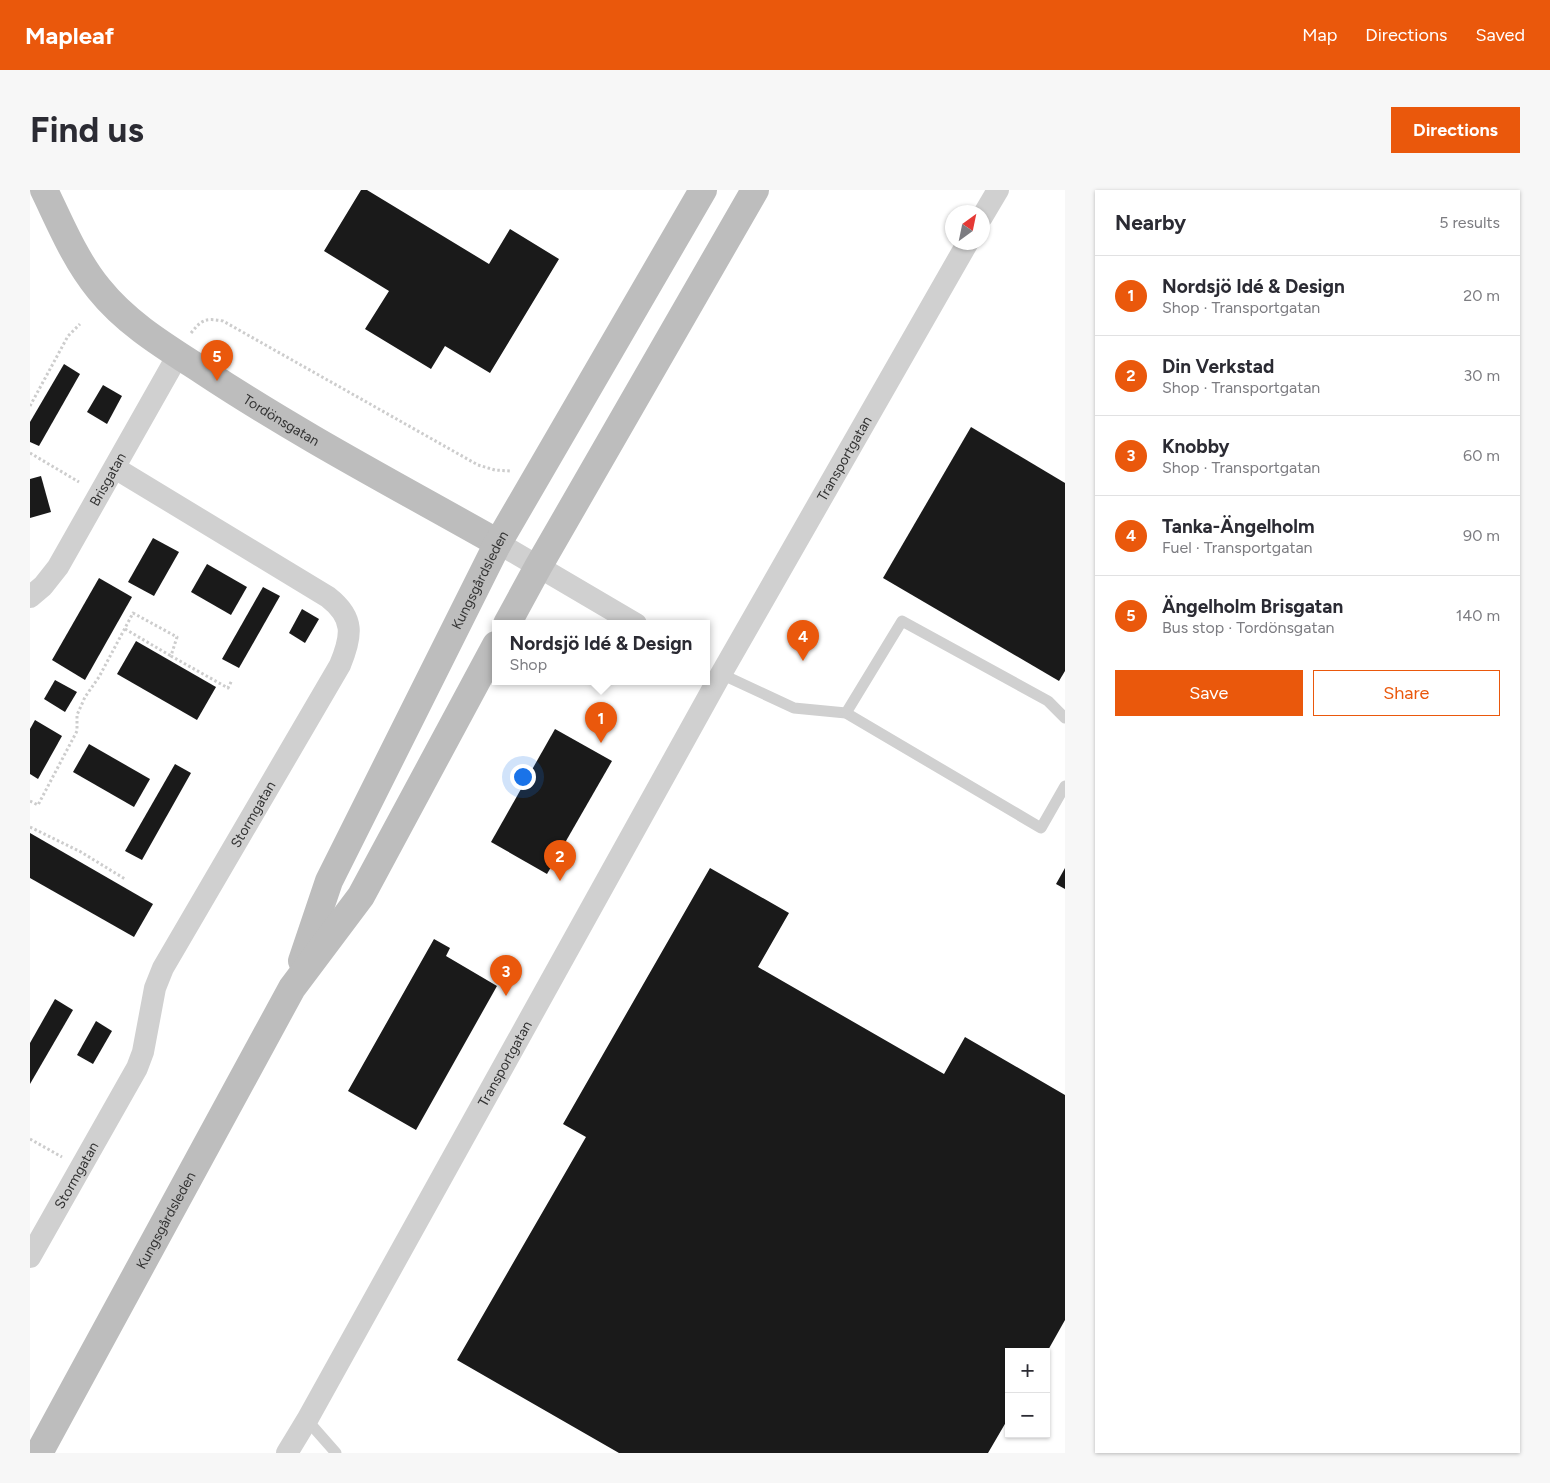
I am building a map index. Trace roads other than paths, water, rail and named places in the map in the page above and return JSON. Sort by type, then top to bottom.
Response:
[{"type":"main road","name":"Tordönsgatan","points":[[44,190],[72,248],[98,288],[128,319],[178,355],[280,420],[498,543]]},
{"type":"main road","name":"Kungsgårdsleden","points":[[292,988],[329,881],[498,543],[703,190]]},
{"type":"main road","points":[[509,620],[755,190]]},
{"type":"main road","name":"Kungsgårdsleden","points":[[39,1453],[292,988],[360,896],[492,652]]},
{"type":"street","points":[[989,205],[998,190]]},
{"type":"street","name":"Transportgatan","points":[[714,670],[963,250]]},
{"type":"street","name":"Brisgatan","points":[[30,597],[51,578],[178,355]]},
{"type":"street","name":"Stormgatan","points":[[30,1257],[137,1068],[143,1052],[155,988],[164,968],[340,665],[348,645],[347,618],[342,610],[328,597],[115,468]]},
{"type":"street","points":[[498,543],[629,620]]},
{"type":"street","name":"Transportgatan","points":[[287,1453],[307,1420],[706,685]]},
{"type":"lane","points":[[846,713],[902,621],[1048,701],[1065,718]]},
{"type":"lane","points":[[714,670],[794,708],[846,713],[1041,828],[1065,786]]},
{"type":"lane","points":[[307,1420],[336,1453]]},
{"type":"place","name":"Ängelholm Brisgatan","points":[[217,381]]},
{"type":"place","name":"Tanka-Ängelholm","points":[[803,661]]},
{"type":"place","name":"Nordsjö Idé & Design","points":[[601,743]]},
{"type":"place","name":"Din Verkstad","points":[[560,881]]},
{"type":"place","name":"Knobby","points":[[506,996]]}]
